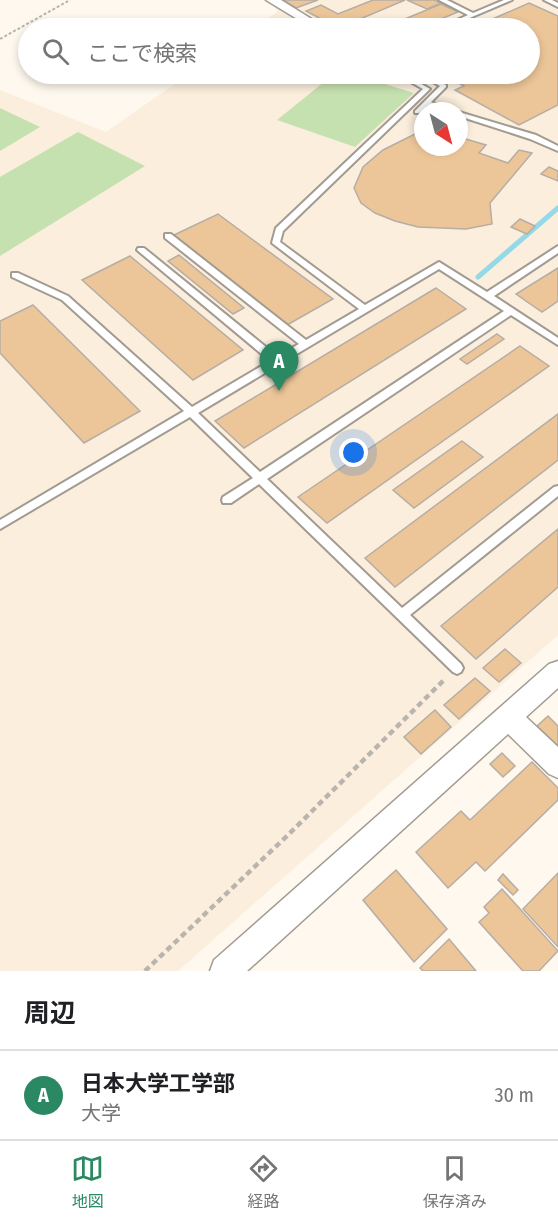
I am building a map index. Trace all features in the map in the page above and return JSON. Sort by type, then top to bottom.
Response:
[{"type":"street","points":[[272,0],[303,18]]},
{"type":"street","points":[[225,971],[558,672]]},
{"type":"street","points":[[508,717],[558,765]]},
{"type":"lane","points":[[442,0],[473,15]]},
{"type":"lane","points":[[466,18],[509,0]]},
{"type":"lane","points":[[547,0],[558,5]]},
{"type":"lane","points":[[365,309],[276,243],[279,230],[427,89],[418,84]]},
{"type":"lane","points":[[427,102],[444,86],[440,84]]},
{"type":"lane","points":[[468,117],[533,137],[558,149]]},
{"type":"lane","points":[[168,236],[304,344]]},
{"type":"lane","points":[[488,296],[558,249]]},
{"type":"lane","points":[[141,250],[277,361]]},
{"type":"lane","points":[[0,525],[439,265],[558,342]]},
{"type":"lane","points":[[15,275],[65,298],[191,412],[457,668]]},
{"type":"lane","points":[[227,500],[511,311]]},
{"type":"lane","points":[[402,615],[558,490]]},
{"type":"path","points":[[37,18],[69,0]]},
{"type":"path","points":[[0,39],[18,29]]},
{"type":"path","points":[[145,971],[288,835],[457,668]]},
{"type":"shaded area","points":[[272,0],[558,0],[558,635],[178,971],[0,971],[0,90],[106,132],[175,84],[540,84],[540,18],[268,18],[277,12]]},
{"type":"green space","points":[[322,84],[385,84],[414,93],[355,147],[277,120]]},
{"type":"green space","points":[[0,108],[40,127],[0,151]]},
{"type":"green space","points":[[78,132],[145,166],[0,256],[0,177]]},
{"type":"building","points":[[283,0],[318,0],[296,8]]},
{"type":"building","points":[[373,0],[405,0],[362,18],[319,18],[306,11],[321,5],[338,14]]},
{"type":"building","points":[[407,0],[434,0],[441,3],[427,9]]},
{"type":"building","points":[[529,3],[558,16],[558,105],[519,125],[455,90],[464,86],[460,84],[540,84],[540,18],[495,18]]},
{"type":"building","points":[[441,4],[458,12],[443,18],[407,18]]},
{"type":"building","points":[[414,134],[414,156],[468,156],[468,140],[486,145],[479,153],[508,163],[519,150],[532,153],[490,203],[492,224],[466,229],[418,227],[375,213],[361,203],[354,188],[363,167],[383,150]]},
{"type":"building","points":[[549,167],[558,171],[558,181],[541,174]]},
{"type":"building","points":[[218,214],[333,299],[287,325],[174,235]]},
{"type":"building","points":[[520,219],[535,226],[527,234],[511,227]]},
{"type":"building","points":[[179,255],[244,308],[233,314],[168,261]]},
{"type":"building","points":[[130,256],[243,350],[193,380],[82,280]]},
{"type":"building","points":[[558,268],[558,301],[542,312],[516,294]]},
{"type":"building","points":[[436,288],[466,309],[244,448],[215,421]]},
{"type":"building","points":[[33,305],[140,411],[84,443],[0,353],[0,321]]},
{"type":"building","points":[[497,334],[504,339],[467,364],[460,359]]},
{"type":"building","points":[[520,346],[549,366],[327,523],[298,497]]},
{"type":"building","points":[[558,414],[558,460],[395,587],[365,558]]},
{"type":"building","points":[[462,441],[483,457],[414,508],[393,490]]},
{"type":"building","points":[[558,529],[558,587],[476,659],[441,626]]},
{"type":"building","points":[[505,649],[521,663],[499,682],[483,668]]},
{"type":"building","points":[[475,678],[490,691],[459,719],[444,705]]},
{"type":"building","points":[[435,710],[451,727],[421,754],[404,737]]},
{"type":"building","points":[[548,716],[558,726],[558,746],[537,726]]},
{"type":"building","points":[[502,753],[515,766],[503,777],[490,764]]},
{"type":"building","points":[[532,762],[558,788],[558,800],[485,871],[476,862],[448,888],[416,852],[461,811],[470,820]]},
{"type":"building","points":[[396,870],[447,929],[414,962],[363,900]]},
{"type":"building","points":[[558,873],[558,947],[523,909]]},
{"type":"building","points":[[503,874],[518,890],[513,895],[498,880]]},
{"type":"building","points":[[502,889],[558,951],[539,971],[523,971],[479,922],[489,913],[484,907]]},
{"type":"building","points":[[449,939],[476,971],[423,971],[420,968]]},
{"type":"waterway","points":[[478,277],[558,208]]},
{"type":"place","name":"日本大学工学部","points":[[279,391]]}]
